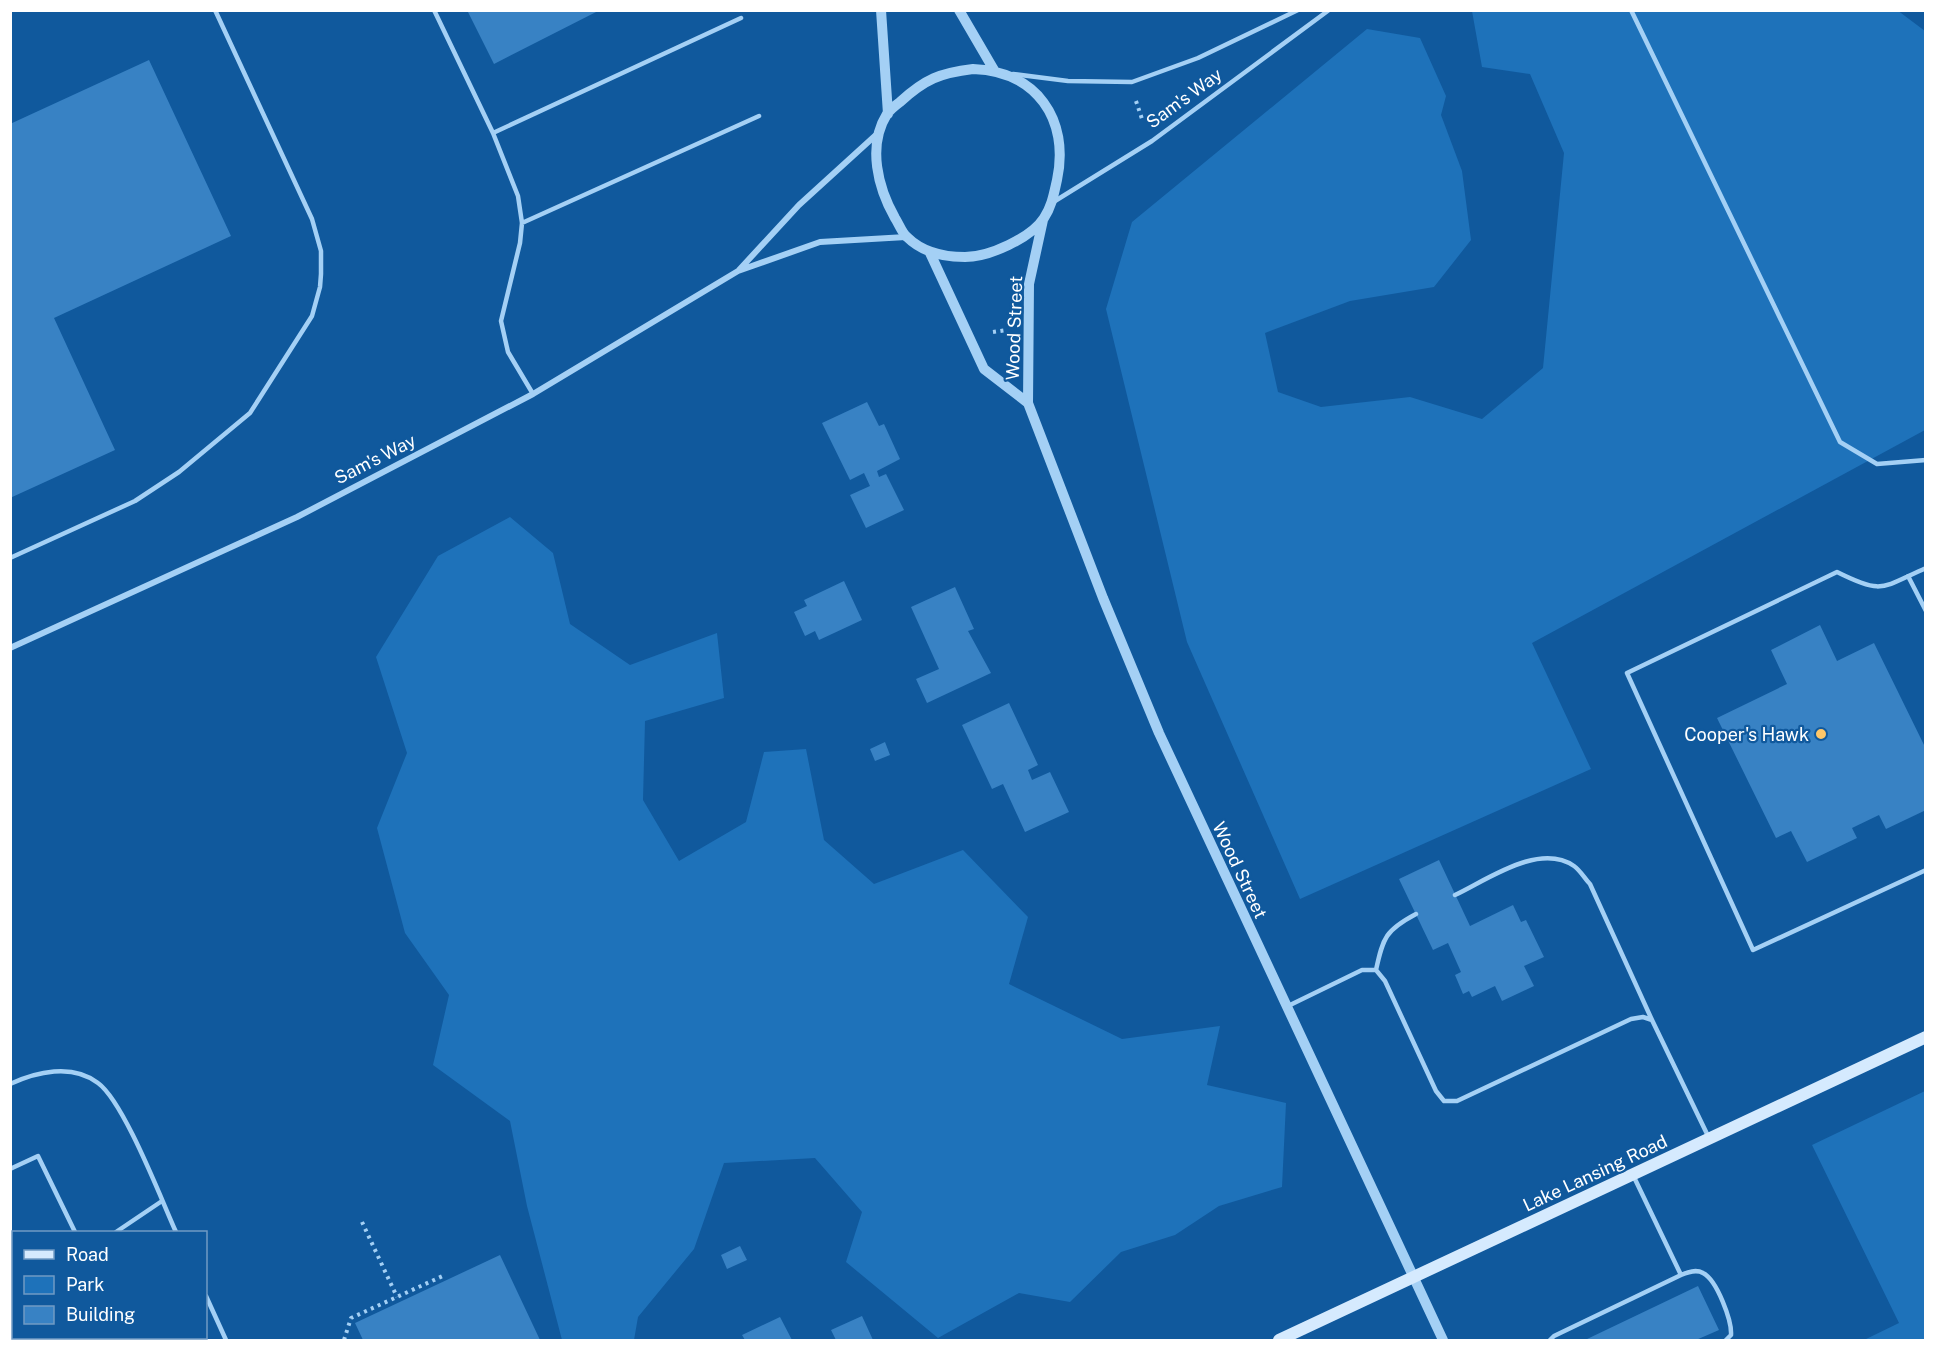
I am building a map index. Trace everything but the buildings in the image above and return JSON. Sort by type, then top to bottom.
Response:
[{"type":"main road","name":"Lake Lansing Road","points":[[1279,1341],[1926,1037]]},
{"type":"street","points":[[881,10],[888,114]]},
{"type":"street","points":[[959,10],[999,72]]},
{"type":"street","points":[[973,69],[999,72],[1029,86],[1044,101],[1056,124],[1062,159],[1053,203],[1043,220],[1005,249],[967,257],[930,253],[906,237],[889,206],[879,181],[877,152],[881,130],[888,114],[913,89],[933,76],[973,69]]},
{"type":"street","name":"Sam's Way","points":[[738,271],[799,205],[881,130]]},
{"type":"street","name":"Wood Street","points":[[1043,220],[1029,284],[1028,403],[1144,698],[1443,1341]]},
{"type":"street","name":"Sam's Way","points":[[10,648],[297,517],[533,394],[738,271],[820,242],[906,237]]},
{"type":"street","name":"Wood Street","points":[[930,253],[984,369],[1028,403]]},
{"type":"lane","points":[[10,558],[135,501],[179,472],[250,413],[312,316],[321,280],[321,251],[312,219],[215,10]]},
{"type":"lane","points":[[434,10],[493,133],[518,196],[522,223],[501,321],[508,352],[533,394]]},
{"type":"lane","name":"Sam's Way","points":[[999,72],[1068,81],[1132,82],[1198,58],[1298,10]]},
{"type":"lane","name":"Sam's Way","points":[[1053,203],[1152,141],[1329,10]]},
{"type":"lane","points":[[1631,10],[1840,442],[1877,464],[1926,460]]},
{"type":"lane","points":[[493,133],[741,18]]},
{"type":"lane","points":[[522,223],[759,116]]},
{"type":"lane","points":[[1926,568],[1882,588],[1864,585],[1837,572],[1627,673],[1753,950],[1926,870]]},
{"type":"lane","points":[[1908,576],[1926,611]]},
{"type":"lane","points":[[1455,895],[1522,863],[1542,858],[1559,859],[1576,867],[1590,884],[1709,1139]]},
{"type":"lane","points":[[1376,970],[1382,940],[1394,926],[1416,914]]},
{"type":"lane","points":[[1286,1007],[1362,970],[1376,970]]},
{"type":"lane","points":[[1376,970],[1385,981],[1436,1091],[1444,1101],[1457,1101],[1631,1019],[1643,1017],[1652,1020]]},
{"type":"lane","points":[[10,1084],[33,1074],[67,1071],[98,1082],[118,1107],[175,1231]]},
{"type":"lane","points":[[10,1169],[38,1156],[74,1231]]},
{"type":"lane","points":[[1633,1175],[1681,1275]]},
{"type":"lane","points":[[119,1231],[162,1201]]},
{"type":"lane","points":[[1550,1341],[1554,1336],[1692,1271],[1702,1272],[1711,1279],[1732,1323],[1731,1335],[1726,1341]]},
{"type":"lane","points":[[207,1298],[226,1341]]},
{"type":"path","points":[[1135,99],[1143,123]]},
{"type":"path","points":[[993,332],[1007,330]]},
{"type":"path","points":[[362,1222],[397,1298]]},
{"type":"path","points":[[344,1341],[351,1318],[445,1275]]},
{"type":"green space","points":[[1897,10],[1925,31],[1925,430],[1532,643],[1591,769],[1300,899],[1187,642],[1106,309],[1132,222],[1367,29],[1420,38],[1446,96],[1441,115],[1462,171],[1471,240],[1434,287],[1350,301],[1265,333],[1278,392],[1321,407],[1410,397],[1482,419],[1543,368],[1564,153],[1530,74],[1482,67],[1472,11]]},
{"type":"green space","points":[[510,517],[553,553],[570,624],[630,665],[717,633],[724,698],[645,721],[643,800],[679,861],[746,822],[764,752],[806,749],[824,840],[874,884],[963,850],[1028,917],[1009,984],[1122,1039],[1220,1026],[1207,1085],[1286,1103],[1282,1187],[1219,1206],[1175,1235],[1121,1252],[1070,1302],[1019,1293],[938,1338],[846,1262],[862,1212],[815,1158],[724,1163],[694,1249],[638,1317],[634,1340],[562,1340],[527,1206],[510,1121],[433,1065],[449,995],[405,933],[377,828],[407,753],[376,657],[438,556]]},
{"type":"green space","points":[[1925,1091],[1925,1340],[1864,1340],[1899,1323],[1812,1145]]},
{"type":"place","name":"Cooper's Hawk","points":[[1821,734]]}]
